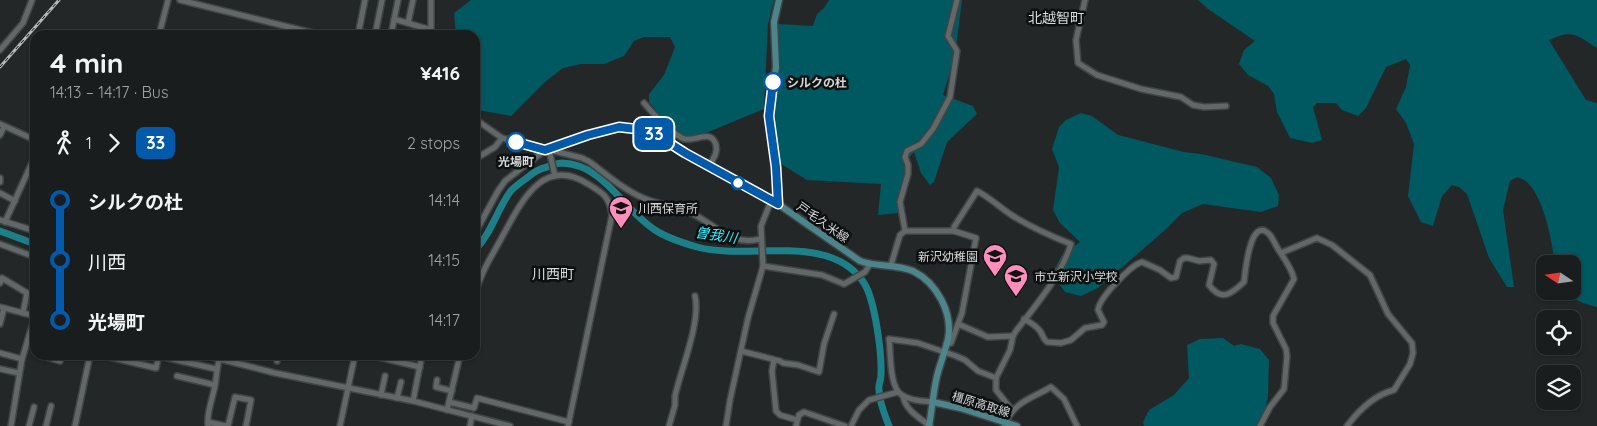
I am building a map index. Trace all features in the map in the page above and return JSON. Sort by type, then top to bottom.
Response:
[{"type":"main road","name":"戸毛久米線","points":[[778,0],[774,22],[776,67],[769,116],[776,167],[778,204],[860,260],[870,264],[891,265],[916,273],[934,289],[941,299],[948,318],[948,330],[944,353],[937,375],[933,402]]},
{"type":"main road","name":"橿原高取線","points":[[929,426],[933,402],[960,408],[1005,424],[1017,426]]},
{"type":"street","points":[[0,50],[24,23],[32,0]]},
{"type":"street","points":[[160,30],[168,0]]},
{"type":"street","points":[[180,0],[301,30]]},
{"type":"street","points":[[360,30],[365,0]]},
{"type":"street","points":[[375,30],[382,0]]},
{"type":"street","points":[[392,30],[398,0]]},
{"type":"street","points":[[408,23],[413,0]]},
{"type":"street","points":[[431,0],[431,30]]},
{"type":"street","points":[[905,231],[900,202],[908,174],[908,165],[905,157],[906,151],[921,144],[933,129],[950,96],[957,51],[948,36],[957,0]]},
{"type":"street","points":[[1085,0],[1076,40],[1078,63],[1084,68],[1098,75],[1141,89],[1181,97],[1193,105],[1204,107],[1226,106]]},
{"type":"street","points":[[394,19],[426,30]]},
{"type":"street","points":[[644,103],[656,118],[683,139],[693,140],[703,136],[710,136],[717,148],[716,154],[709,166]]},
{"type":"street","points":[[480,123],[502,138],[548,152],[582,158],[635,194],[650,201],[694,214],[725,235],[743,241],[761,240]]},
{"type":"street","points":[[0,135],[2,126],[30,138]]},
{"type":"street","points":[[480,223],[505,182],[548,152],[588,135],[619,127],[645,130],[660,137],[778,204]]},
{"type":"street","points":[[480,156],[495,147],[502,138]]},
{"type":"street","points":[[548,152],[555,175]]},
{"type":"street","points":[[30,167],[15,201],[3,221],[30,229]]},
{"type":"street","points":[[449,402],[474,408],[477,398],[568,424],[612,215],[608,200],[602,193],[577,177],[555,175],[542,181],[522,201],[482,271],[480,278]]},
{"type":"street","points":[[954,231],[954,226],[977,191],[988,196],[1011,215],[1071,244],[1049,286],[1013,336],[1010,350],[996,378],[996,390],[1012,410]]},
{"type":"street","points":[[0,193],[15,201]]},
{"type":"street","points":[[726,426],[749,312],[763,264],[761,240],[763,218],[771,201]]},
{"type":"street","points":[[891,265],[900,236],[905,231],[954,231],[976,238],[962,313],[951,343],[946,344]]},
{"type":"street","points":[[1024,319],[1036,326],[1047,342],[1061,343],[1071,340],[1085,328],[1102,325],[1104,322],[1098,310],[1100,302],[1136,264],[1142,262],[1147,263],[1171,278],[1176,277],[1180,261],[1184,258],[1199,261],[1211,260],[1214,264],[1209,285],[1223,296],[1244,282],[1250,244],[1258,233],[1261,231],[1270,235],[1294,280],[1273,316],[1273,323],[1277,334],[1286,349],[1285,385],[1260,426]]},
{"type":"street","points":[[1281,253],[1317,238],[1332,245],[1370,275],[1388,314],[1412,343],[1413,353],[1410,364],[1394,390],[1385,392],[1366,404],[1347,426]]},
{"type":"street","points":[[0,244],[30,255]]},
{"type":"street","points":[[763,264],[822,275],[844,284],[846,281],[865,272],[870,264]]},
{"type":"street","points":[[0,283],[2,278],[30,294]]},
{"type":"street","points":[[23,313],[27,293]]},
{"type":"street","points":[[670,426],[675,396],[696,310],[694,296]]},
{"type":"street","points":[[0,324],[2,308],[30,315]]},
{"type":"street","points":[[741,351],[818,372],[834,314]]},
{"type":"street","points":[[958,324],[988,337],[1013,336]]},
{"type":"street","points":[[12,426],[19,373],[30,333]]},
{"type":"street","points":[[933,402],[903,396],[898,392],[893,384],[889,339],[918,343],[965,360],[978,371],[996,378]]},
{"type":"street","points":[[0,353],[22,359]]},
{"type":"street","points":[[75,426],[89,360]]},
{"type":"street","points":[[122,360],[156,368],[158,360]]},
{"type":"street","points":[[179,360],[216,369]]},
{"type":"street","points":[[218,360],[208,424],[227,426],[235,396],[251,400],[246,426]]},
{"type":"street","points":[[230,360],[275,373],[413,401],[510,426]]},
{"type":"street","points":[[340,426],[354,360]]},
{"type":"street","points":[[391,360],[420,367]]},
{"type":"street","points":[[413,401],[421,360]]},
{"type":"street","points":[[447,410],[459,360]]},
{"type":"street","points":[[774,360],[772,371],[776,411],[780,415],[796,423],[799,415],[804,412],[844,426]]},
{"type":"street","points":[[0,370],[19,373]]},
{"type":"street","points":[[177,376],[215,385]]},
{"type":"street","points":[[380,395],[385,376]]},
{"type":"street","points":[[437,380],[436,387],[452,391]]},
{"type":"street","points":[[397,398],[401,382]]},
{"type":"street","points":[[1005,424],[1012,410],[1034,395],[1051,387],[1064,399],[1077,426]]},
{"type":"street","points":[[851,426],[859,410],[869,400],[898,392]]},
{"type":"street","points":[[903,396],[904,402],[929,426]]},
{"type":"street","points":[[46,426],[51,406]]},
{"type":"street","points":[[30,426],[34,407]]},
{"type":"street","points":[[470,426],[472,416]]},
{"type":"shaded area","points":[[471,0],[774,0],[768,24],[764,109],[689,140],[685,138],[661,123],[655,109],[649,102],[649,94],[664,75],[675,47],[670,37],[644,37],[634,41],[624,56],[604,64],[581,64],[563,68],[545,82],[511,116],[480,110],[480,30],[456,30],[454,13]]},
{"type":"shaded area","points":[[829,0],[962,0],[955,56],[943,95],[973,106],[977,114],[947,142],[934,182],[930,185],[921,173],[914,152],[907,160],[907,171],[898,213],[878,215],[881,184],[807,180],[776,159],[774,94],[778,76],[778,24],[813,26],[817,14]]},
{"type":"shaded area","points":[[1198,0],[1597,0],[1597,48],[1579,37],[1569,34],[1549,40],[1586,100],[1597,103],[1597,307],[1577,300],[1581,300],[1581,255],[1553,255],[1543,209],[1533,189],[1522,179],[1517,177],[1510,181],[1503,210],[1514,287],[1507,287],[1489,258],[1467,194],[1459,187],[1452,185],[1442,196],[1433,226],[1421,222],[1408,196],[1414,144],[1406,123],[1396,109],[1406,87],[1410,65],[1406,59],[1386,67],[1366,108],[1358,116],[1342,110],[1336,103],[1317,103],[1313,107],[1322,140],[1312,143],[1290,138],[1277,112],[1274,94],[1268,86],[1248,75],[1239,64],[1244,50],[1255,41]]},
{"type":"shaded area","points":[[1081,113],[1092,116],[1118,135],[1184,152],[1257,167],[1271,178],[1279,195],[1278,206],[1261,212],[1203,204],[1182,213],[1098,288],[1081,296],[1065,292],[1052,274],[1062,255],[1080,242],[1060,223],[1053,210],[1059,167],[1052,149],[1059,127],[1066,120]]},
{"type":"shaded area","points":[[1223,338],[1234,346],[1241,344],[1260,349],[1269,360],[1268,396],[1262,426],[1144,426],[1143,422],[1149,410],[1174,395],[1189,378],[1187,345],[1200,339]]},
{"type":"waterway","name":"曽我川","points":[[480,245],[510,192],[537,170],[562,163],[577,165],[590,171],[612,189],[644,221],[660,233],[681,242],[717,250],[810,252],[831,257],[849,267],[864,283],[868,291],[879,341],[881,366],[879,395],[889,426]]},
{"type":"waterway","name":"曽我川","points":[[0,231],[30,242]]},
{"type":"waterway","points":[[78,426],[87,384]]},
{"type":"railway","points":[[33,30],[59,0]]},
{"type":"railway","points":[[0,67],[30,33]]},
{"type":"bus line","name":"33","points":[[516,142],[545,150],[552,146],[619,127],[645,130],[778,204],[776,167],[769,116],[773,82]]},
{"type":"place","name":"シルクの杜","points":[[773,82]]},
{"type":"place","name":"光場町","points":[[516,142]]},
{"type":"place","name":"川西保育所","points":[[621,229]]},
{"type":"place","name":"新沢幼稚園","points":[[995,277]]},
{"type":"place","name":"市立新沢小学校","points":[[1016,297]]},
{"type":"district","name":"北越智町","points":[[1056,18]]},
{"type":"district","name":"川西町","points":[[553,274]]}]
